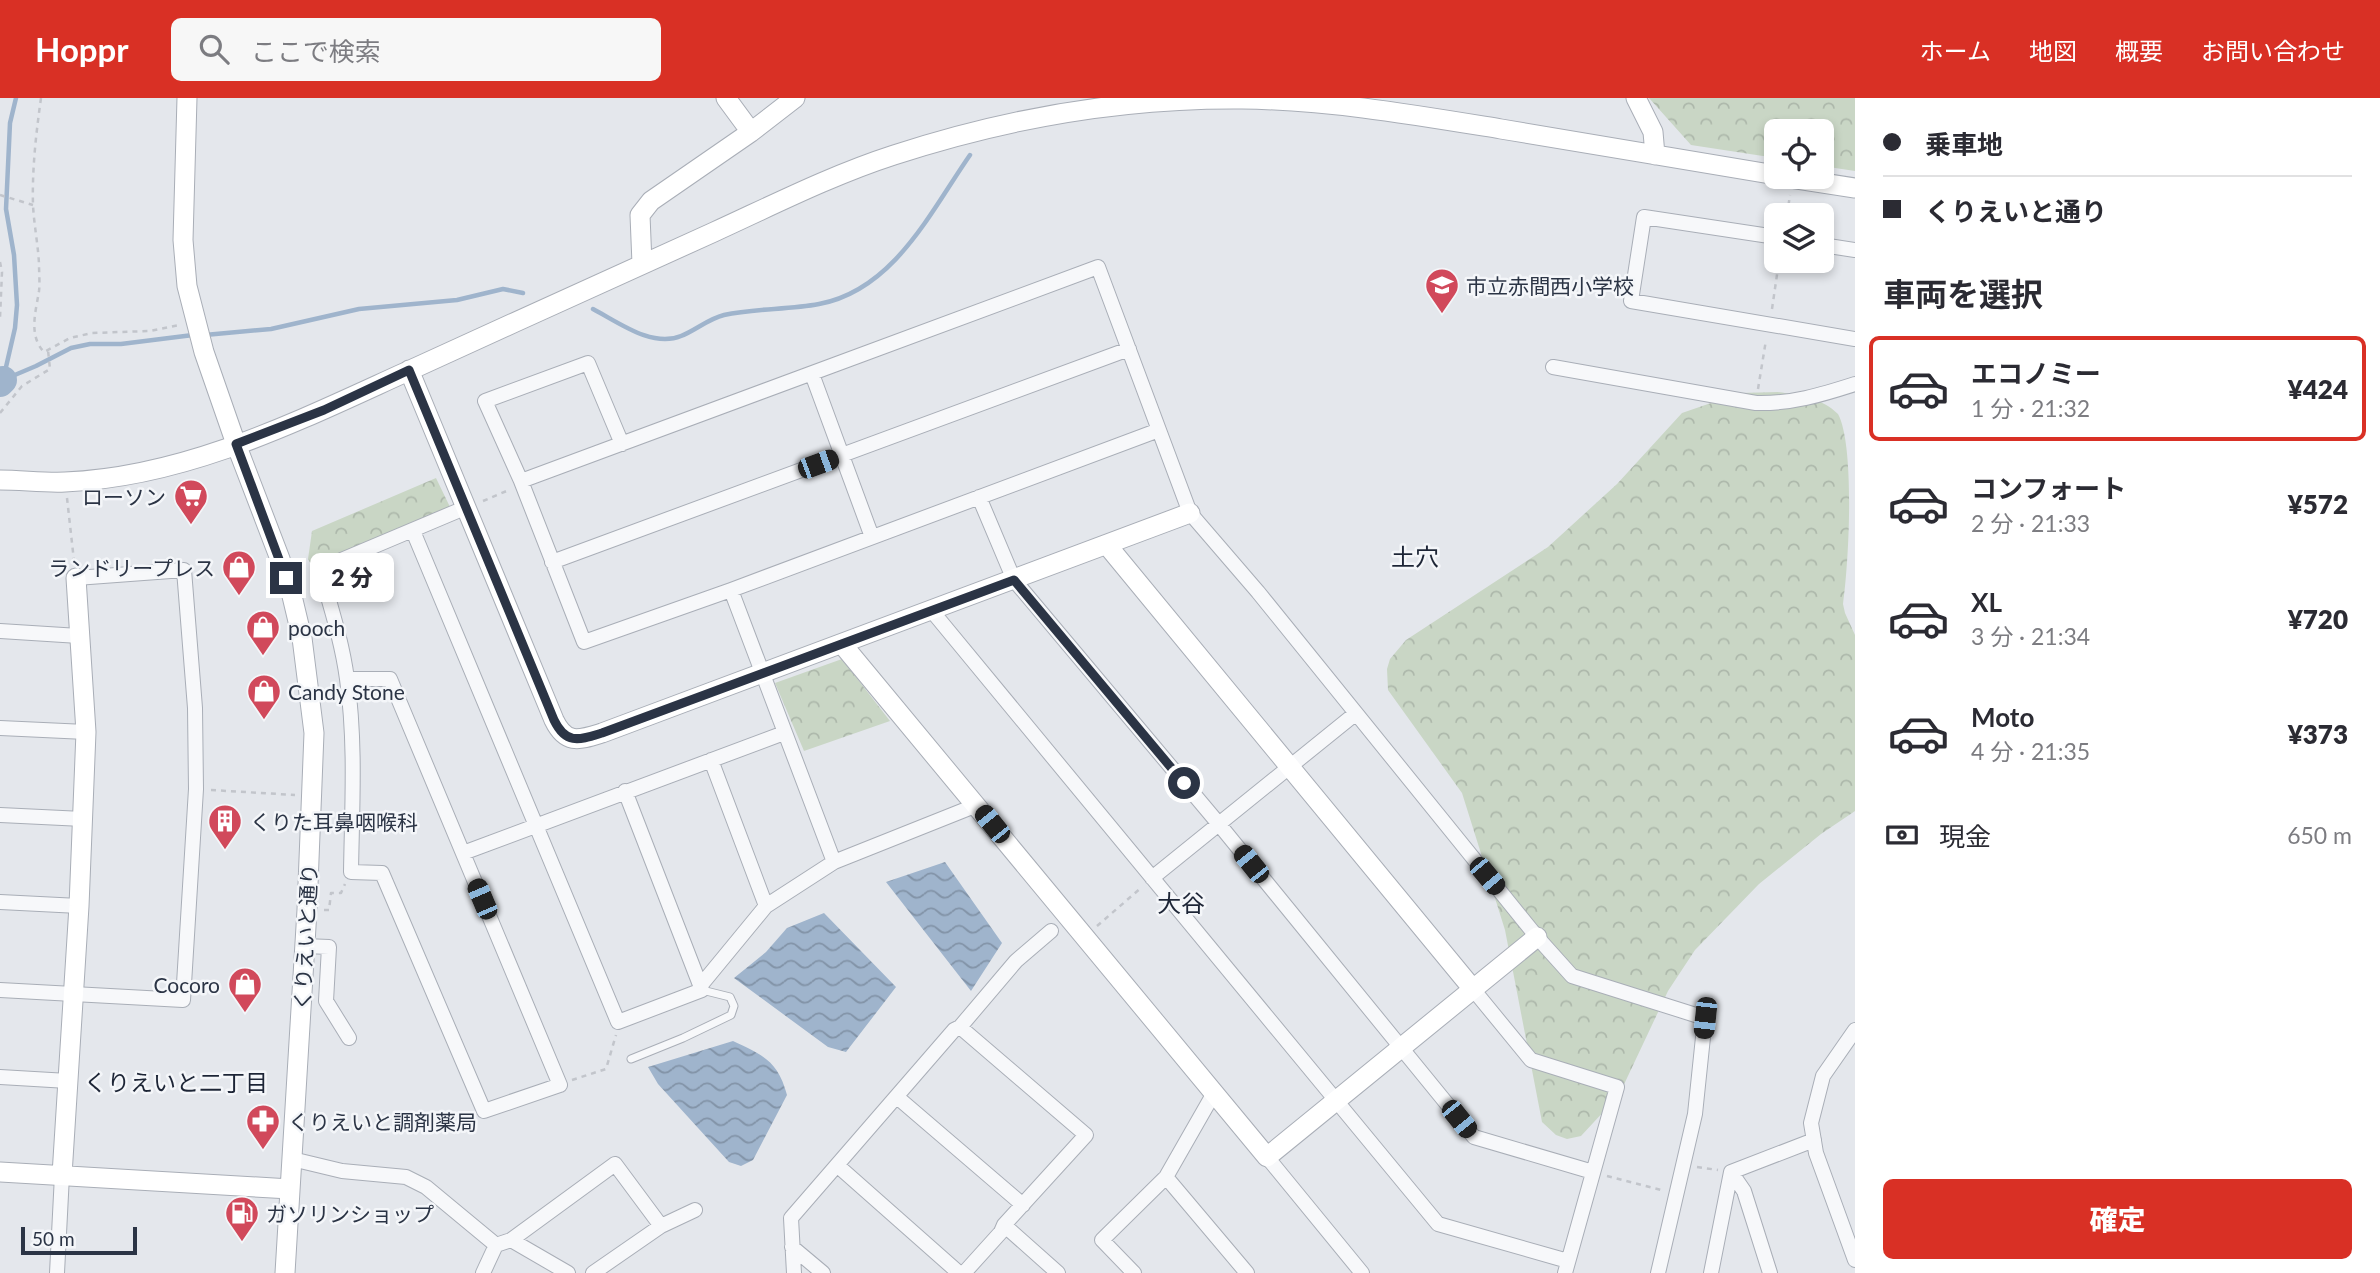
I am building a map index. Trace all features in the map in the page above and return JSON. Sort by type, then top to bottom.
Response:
[{"type":"street","name":"くりえいと通り","points":[[187,98],[183,240],[187,286],[236,444],[281,559],[302,638],[314,733],[307,910],[285,1273]]},
{"type":"street","points":[[726,98],[751,132]]},
{"type":"street","points":[[642,264],[640,215],[651,201],[795,98]]},
{"type":"street","points":[[1636,98],[1653,132],[1655,155]]},
{"type":"street","points":[[0,480],[65,482],[123,475],[236,444],[324,410],[837,176],[892,156],[986,128],[1076,110],[1159,102],[1238,99],[1326,103],[1416,115],[1764,173]]},
{"type":"street","points":[[1834,185],[1855,188]]},
{"type":"street","points":[[1764,235],[1644,217],[1631,302],[1855,339]]},
{"type":"street","points":[[1834,247],[1855,250]]},
{"type":"street","points":[[521,483],[1098,267],[1190,513],[1258,592],[1537,937],[1572,976],[1705,1018],[1695,1114],[1658,1273]]},
{"type":"street","points":[[552,562],[1129,349]]},
{"type":"street","points":[[622,444],[588,363],[485,401],[521,483],[584,642],[1159,430]]},
{"type":"street","points":[[1553,367],[1755,402],[1782,403],[1814,397],[1855,384]]},
{"type":"street","points":[[409,370],[554,720],[559,730],[570,739],[582,739],[602,733],[1190,513]]},
{"type":"street","points":[[812,374],[872,537]]},
{"type":"street","points":[[979,497],[1014,580],[1218,823],[1474,1137],[1593,1172]]},
{"type":"street","points":[[347,679],[390,679],[560,1085],[484,1111],[383,873],[351,872],[353,749],[347,679],[338,633],[320,569],[467,507]]},
{"type":"street","points":[[413,531],[618,1022],[702,987],[766,906],[834,862],[977,805]]},
{"type":"street","points":[[932,611],[1438,1224],[1567,1267],[1617,1087],[1531,1060],[1107,545]]},
{"type":"street","points":[[0,990],[72,994],[183,1000],[195,789],[195,708],[184,569],[76,578],[86,732],[79,906],[72,994],[57,1273]]},
{"type":"street","points":[[731,590],[834,862]]},
{"type":"street","points":[[0,631],[79,636]]},
{"type":"street","points":[[842,644],[1362,1273]]},
{"type":"street","points":[[1152,878],[1355,714]]},
{"type":"street","points":[[0,728],[86,732]]},
{"type":"street","points":[[463,853],[784,733]]},
{"type":"street","points":[[711,760],[766,906]]},
{"type":"street","points":[[625,791],[702,987]]},
{"type":"street","points":[[0,815],[83,820]]},
{"type":"street","points":[[0,902],[79,906]]},
{"type":"street","points":[[794,1273],[791,1218],[1016,961],[1051,931]]},
{"type":"street","points":[[1267,1157],[1537,937]]},
{"type":"street","points":[[305,946],[328,947],[326,1001],[349,1038]]},
{"type":"street","points":[[838,1166],[961,1273],[1086,1135],[960,1027]]},
{"type":"street","points":[[1855,1030],[1823,1076],[1811,1123],[1816,1153],[1855,1260]]},
{"type":"street","points":[[0,1077],[68,1081]]},
{"type":"street","points":[[1134,1273],[1102,1240],[1166,1177],[1214,1093]]},
{"type":"street","points":[[897,1097],[1023,1205]]},
{"type":"street","points":[[1731,1172],[1814,1140]]},
{"type":"street","points":[[292,1160],[342,1171],[406,1177],[426,1187],[496,1245]]},
{"type":"street","points":[[483,1273],[496,1245],[511,1240],[615,1164],[661,1226]]},
{"type":"street","points":[[0,1172],[290,1189]]},
{"type":"street","points":[[1712,1273],[1731,1172]]},
{"type":"street","points":[[1731,1172],[1744,1191],[1770,1273]]},
{"type":"street","points":[[1166,1177],[1247,1273]]},
{"type":"street","points":[[593,1273],[661,1226],[695,1210]]},
{"type":"street","points":[[1004,1225],[1058,1273]]},
{"type":"street","points":[[511,1240],[568,1273]]},
{"type":"street","points":[[793,1247],[823,1273]]},
{"type":"lane","points":[[631,1059],[731,1015],[734,1006],[730,997],[702,987]]},
{"type":"path","points":[[41,98],[34,156],[33,205],[39,261],[39,291],[34,306],[38,346],[44,352],[70,338],[92,333],[150,331],[196,322]]},
{"type":"path","points":[[0,195],[33,205]]},
{"type":"path","points":[[0,262],[0,318]]},
{"type":"path","points":[[0,413],[22,386],[50,369],[48,350]]},
{"type":"path","points":[[65,482],[76,578]]},
{"type":"path","points":[[467,507],[521,483]]},
{"type":"path","points":[[195,789],[313,796]]},
{"type":"path","points":[[307,910],[329,909],[331,893],[341,893],[351,872]]},
{"type":"path","points":[[1085,937],[1152,878]]},
{"type":"path","points":[[560,1085],[606,1069],[618,1022]]},
{"type":"path","points":[[1683,1165],[1731,1172]]},
{"type":"path","points":[[1593,1172],[1676,1194]]},
{"type":"green space","points":[[1649,98],[1855,98],[1855,171],[1834,168],[1834,119],[1764,119],[1764,156],[1691,145]]},
{"type":"green space","points":[[1778,392],[1825,404],[1838,414],[1843,429],[1847,451],[1849,505],[1843,604],[1855,635],[1855,811],[1821,834],[1759,884],[1695,950],[1668,991],[1619,1095],[1581,1136],[1567,1139],[1556,1135],[1542,1122],[1505,930],[1462,793],[1388,690],[1387,669],[1390,659],[1406,640],[1548,547],[1617,484],[1682,413],[1740,393]]},
{"type":"green space","points":[[436,478],[450,507],[312,566],[308,559],[312,531]]},
{"type":"green space","points":[[842,659],[890,721],[804,751],[775,683]]},
{"type":"water","points":[[945,862],[1002,943],[971,991],[886,882]]},
{"type":"water","points":[[824,913],[896,987],[846,1052],[828,1047],[734,978],[766,952],[787,928]]},
{"type":"water","points":[[733,1041],[768,1060],[779,1074],[787,1095],[753,1160],[741,1166],[729,1162],[658,1084],[648,1067]]},
{"type":"waterway","points":[[3,380],[15,328],[17,305],[14,255],[6,209],[10,123],[16,98]]},
{"type":"waterway","points":[[593,309],[636,332],[659,339],[670,339],[724,315],[807,306],[845,296],[869,283],[908,245],[970,155]]},
{"type":"waterway","points":[[205,335],[271,329],[359,309],[457,300],[503,289],[523,293]]},
{"type":"waterway","points":[[3,380],[71,348],[193,335]]},
{"type":"waterway","points":[[0,383],[3,380]]},
{"type":"place","name":"市立赤間西小学校","points":[[1442,315]]},
{"type":"place","name":"ローソン","points":[[191,526]]},
{"type":"place","name":"ランドリープレス","points":[[239,597]]},
{"type":"place","name":"pooch","points":[[263,657]]},
{"type":"place","name":"Candy Stone","points":[[264,721]]},
{"type":"place","name":"くりた耳鼻咽喉科","points":[[225,851]]},
{"type":"place","name":"Cocoro","points":[[245,1014]]},
{"type":"place","name":"くりえいと調剤薬局","points":[[263,1151]]},
{"type":"place","name":"ガソリンショップ","points":[[242,1243]]},
{"type":"district","name":"土穴","points":[[1415,556]]},
{"type":"district","name":"大谷","points":[[1181,902]]},
{"type":"district","name":"くりえいと二丁目","points":[[176,1082]]},
{"type":"route","points":[[286,578],[236,444],[324,410],[409,370],[554,720],[559,730],[570,739],[582,739],[602,733],[1014,580],[1184,783]]}]
